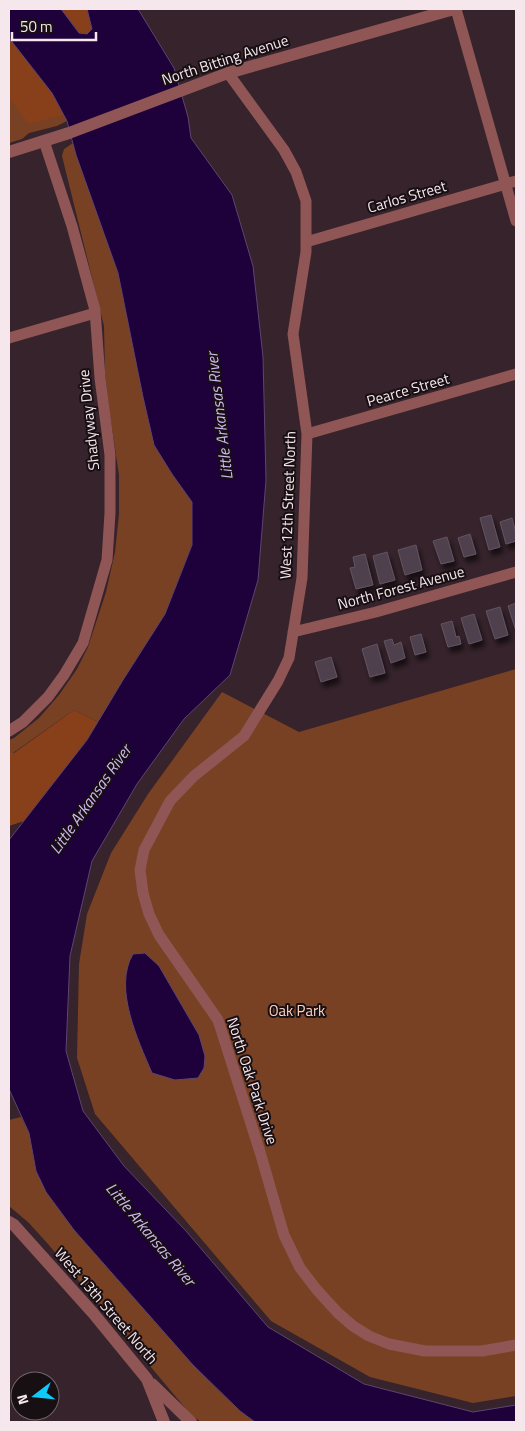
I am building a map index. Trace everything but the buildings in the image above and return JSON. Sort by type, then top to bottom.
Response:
[{"type":"street","name":"North Bitting Avenue","points":[[9,152],[69,132],[228,73],[455,9]]},
{"type":"street","points":[[455,9],[511,182],[516,221]]},
{"type":"street","name":"West 12th Street North","points":[[228,73],[284,150],[296,172],[306,201],[306,242],[293,334],[308,434],[302,578],[293,632]]},
{"type":"street","name":"Shadyway Drive","points":[[9,731],[23,722],[48,697],[83,643],[107,560],[110,513],[110,455],[100,378],[95,313],[72,226],[44,141]]},
{"type":"street","name":"Carlos Street","points":[[306,242],[511,182]]},
{"type":"street","points":[[9,338],[95,313]]},
{"type":"street","name":"Pearce Street","points":[[308,434],[516,374]]},
{"type":"street","name":"North Forest Avenue","points":[[293,632],[376,612],[516,572]]},
{"type":"street","name":"North Oak Park Drive","points":[[293,632],[289,658],[278,681],[244,736],[194,776],[170,801],[158,822],[144,850],[140,870],[143,893],[149,914],[164,943],[218,1020],[260,1152],[284,1236],[300,1268],[317,1290],[353,1326],[369,1336],[389,1344],[425,1351],[482,1351],[516,1344]]},
{"type":"street","name":"West 13th Street North","points":[[9,1222],[14,1225],[93,1312],[147,1379],[164,1422]]},
{"type":"street","points":[[147,1379],[191,1422]]},
{"type":"green space","points":[[9,38],[52,93],[67,121],[57,126],[29,133],[22,139],[9,143]]},
{"type":"green space","points":[[73,143],[118,273],[154,445],[192,502],[192,544],[165,614],[98,722],[74,710],[13,753],[9,753],[9,740],[39,718],[59,695],[77,669],[88,647],[106,592],[115,552],[119,514],[119,475],[105,373],[104,326],[62,156],[64,149]]},
{"type":"green space","name":"Oak Park","points":[[516,669],[516,1396],[473,1403],[370,1377],[271,1321],[95,1114],[77,1058],[79,964],[87,914],[111,853],[148,794],[222,692],[299,732]]},
{"type":"green space","points":[[21,1117],[29,1133],[36,1171],[46,1192],[74,1230],[193,1365],[240,1411],[255,1422],[201,1422],[191,1415],[48,1244],[29,1223],[9,1206],[9,1120]]},
{"type":"shaded area","points":[[61,9],[87,9],[92,29],[87,34],[79,33]]},
{"type":"shaded area","points":[[9,38],[52,93],[63,115],[29,124],[9,98]]},
{"type":"shaded area","points":[[74,710],[98,722],[87,740],[24,821],[9,826],[9,753],[14,753]]},
{"type":"water","name":"Little Arkansas River","points":[[9,9],[61,9],[79,33],[87,34],[92,29],[87,9],[138,9],[174,68],[188,117],[191,138],[232,195],[253,266],[263,357],[266,480],[258,580],[230,675],[184,719],[137,784],[92,861],[70,956],[66,1051],[83,1111],[124,1166],[186,1231],[268,1327],[364,1384],[473,1412],[516,1405],[516,1422],[255,1422],[240,1411],[193,1365],[74,1230],[46,1192],[36,1171],[29,1133],[9,1089],[9,840],[87,740],[165,614],[192,545],[192,502],[154,445],[118,273],[76,155],[67,121],[52,93],[9,38]]},
{"type":"water","points":[[145,953],[159,966],[199,1035],[205,1056],[204,1068],[198,1078],[175,1080],[152,1073],[146,1060],[130,1014],[126,982],[133,954]]}]
